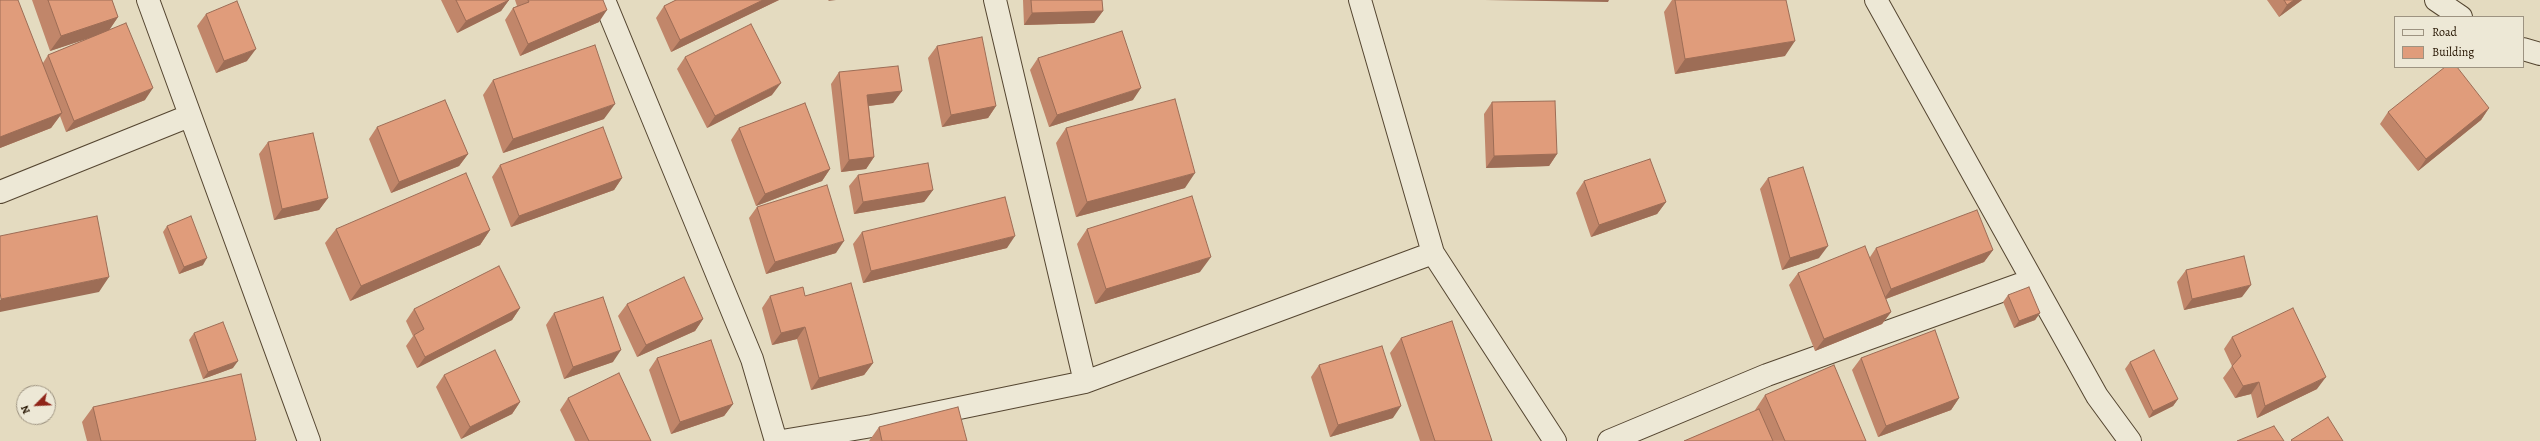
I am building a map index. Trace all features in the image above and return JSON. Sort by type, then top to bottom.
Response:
[{"type":"street","points":[[148,0],[189,116],[309,441]]},
{"type":"street","points":[[604,0],[752,358],[776,441]]},
{"type":"street","points":[[995,0],[1085,382]]},
{"type":"street","points":[[1360,0],[1433,253],[1555,441]]},
{"type":"street","points":[[1876,0],[2097,396],[2130,441]]},
{"type":"street","points":[[2436,0],[2460,16]]},
{"type":"street","points":[[2524,49],[2540,54]]},
{"type":"street","points":[[0,192],[189,116]]},
{"type":"street","points":[[782,441],[872,426],[1085,382],[1433,253]]},
{"type":"street","points":[[1609,441],[1767,375],[2032,280]]},
{"type":"building","points":[[0,0],[18,0],[62,113],[0,137]]},
{"type":"building","points":[[48,0],[112,0],[118,17],[61,36]]},
{"type":"building","points":[[456,0],[509,0],[466,21]]},
{"type":"building","points":[[528,0],[603,0],[607,10],[528,44],[513,8],[529,2]]},
{"type":"building","points":[[676,0],[763,0],[680,40],[664,6]]},
{"type":"building","points":[[1031,0],[1102,0],[1103,11],[1032,13]]},
{"type":"building","points":[[1675,0],[1786,0],[1795,41],[1685,59]]},
{"type":"building","points":[[2284,0],[2294,0],[2287,5]]},
{"type":"building","points":[[237,1],[256,49],[224,61],[206,14]]},
{"type":"building","points":[[126,23],[153,88],[74,121],[48,55]]},
{"type":"building","points":[[751,24],[781,83],[715,116],[685,57]]},
{"type":"building","points":[[1122,31],[1141,88],[1057,115],[1038,58]]},
{"type":"building","points":[[982,37],[996,106],[951,115],[937,46]]},
{"type":"building","points":[[595,45],[615,104],[513,139],[493,80]]},
{"type":"building","points":[[898,66],[902,91],[867,95],[874,157],[849,160],[839,72]]},
{"type":"building","points":[[2444,68],[2458,68],[2489,108],[2426,159],[2388,112]]},
{"type":"building","points":[[1175,99],[1195,173],[1087,202],[1066,128]]},
{"type":"building","points":[[445,100],[468,154],[399,182],[377,127]]},
{"type":"building","points":[[1555,101],[1557,154],[1494,156],[1492,102]]},
{"type":"building","points":[[805,103],[830,169],[765,194],[739,128]]},
{"type":"building","points":[[603,127],[622,178],[519,216],[500,165]]},
{"type":"building","points":[[313,133],[328,198],[282,209],[268,142]]},
{"type":"building","points":[[1650,159],[1666,202],[1599,225],[1584,181]]},
{"type":"building","points":[[928,163],[933,190],[863,202],[858,175]]},
{"type":"building","points":[[1803,167],[1828,246],[1790,258],[1768,178]]},
{"type":"building","points":[[466,173],[490,230],[361,286],[336,229]]},
{"type":"building","points":[[827,185],[844,241],[775,262],[757,207]]},
{"type":"building","points":[[1192,196],[1211,257],[1106,289],[1087,229]]},
{"type":"building","points":[[1005,197],[1015,236],[871,271],[862,232]]},
{"type":"building","points":[[1977,210],[1993,250],[1891,289],[1876,248]]},
{"type":"building","points":[[97,216],[109,277],[1,299],[0,236]]},
{"type":"building","points":[[191,216],[207,258],[184,267],[167,226]]},
{"type":"building","points":[[1865,246],[1891,312],[1824,339],[1798,273]]},
{"type":"building","points":[[2244,256],[2251,285],[2192,299],[2186,270]]},
{"type":"building","points":[[499,266],[520,308],[425,357],[414,335],[424,329],[414,309]]},
{"type":"building","points":[[684,277],[703,319],[646,345],[627,304]]},
{"type":"building","points":[[851,283],[873,363],[819,378],[805,327],[781,333],[770,296],[803,287],[805,296]]},
{"type":"building","points":[[2029,287],[2040,313],[2019,321],[2008,295]]},
{"type":"building","points":[[603,297],[621,350],[573,367],[554,313]]},
{"type":"building","points":[[2293,308],[2326,377],[2265,406],[2259,382],[2243,386],[2232,366],[2241,356],[2232,337]]},
{"type":"building","points":[[1452,321],[1492,441],[1435,441],[1401,338]]},
{"type":"building","points":[[223,322],[238,361],[208,372],[194,333]]},
{"type":"building","points":[[1935,330],[1959,398],[1886,426],[1861,358]]},
{"type":"building","points":[[711,340],[733,404],[680,422],[657,358]]},
{"type":"building","points":[[1382,346],[1401,406],[1338,425],[1319,365]]},
{"type":"building","points":[[495,350],[520,402],[470,427],[444,375]]},
{"type":"building","points":[[2154,350],[2178,399],[2153,411],[2130,362]]},
{"type":"building","points":[[1834,365],[1866,441],[1785,441],[1765,395]]},
{"type":"building","points":[[619,373],[651,441],[589,441],[568,398]]},
{"type":"building","points":[[241,374],[256,440],[254,441],[101,441],[93,407]]},
{"type":"building","points":[[958,407],[967,441],[882,441],[879,427]]},
{"type":"building","points":[[1759,409],[1773,441],[1684,441]]},
{"type":"building","points":[[2328,417],[2343,441],[2291,440]]},
{"type":"building","points":[[2274,426],[2284,441],[2237,441]]}]
